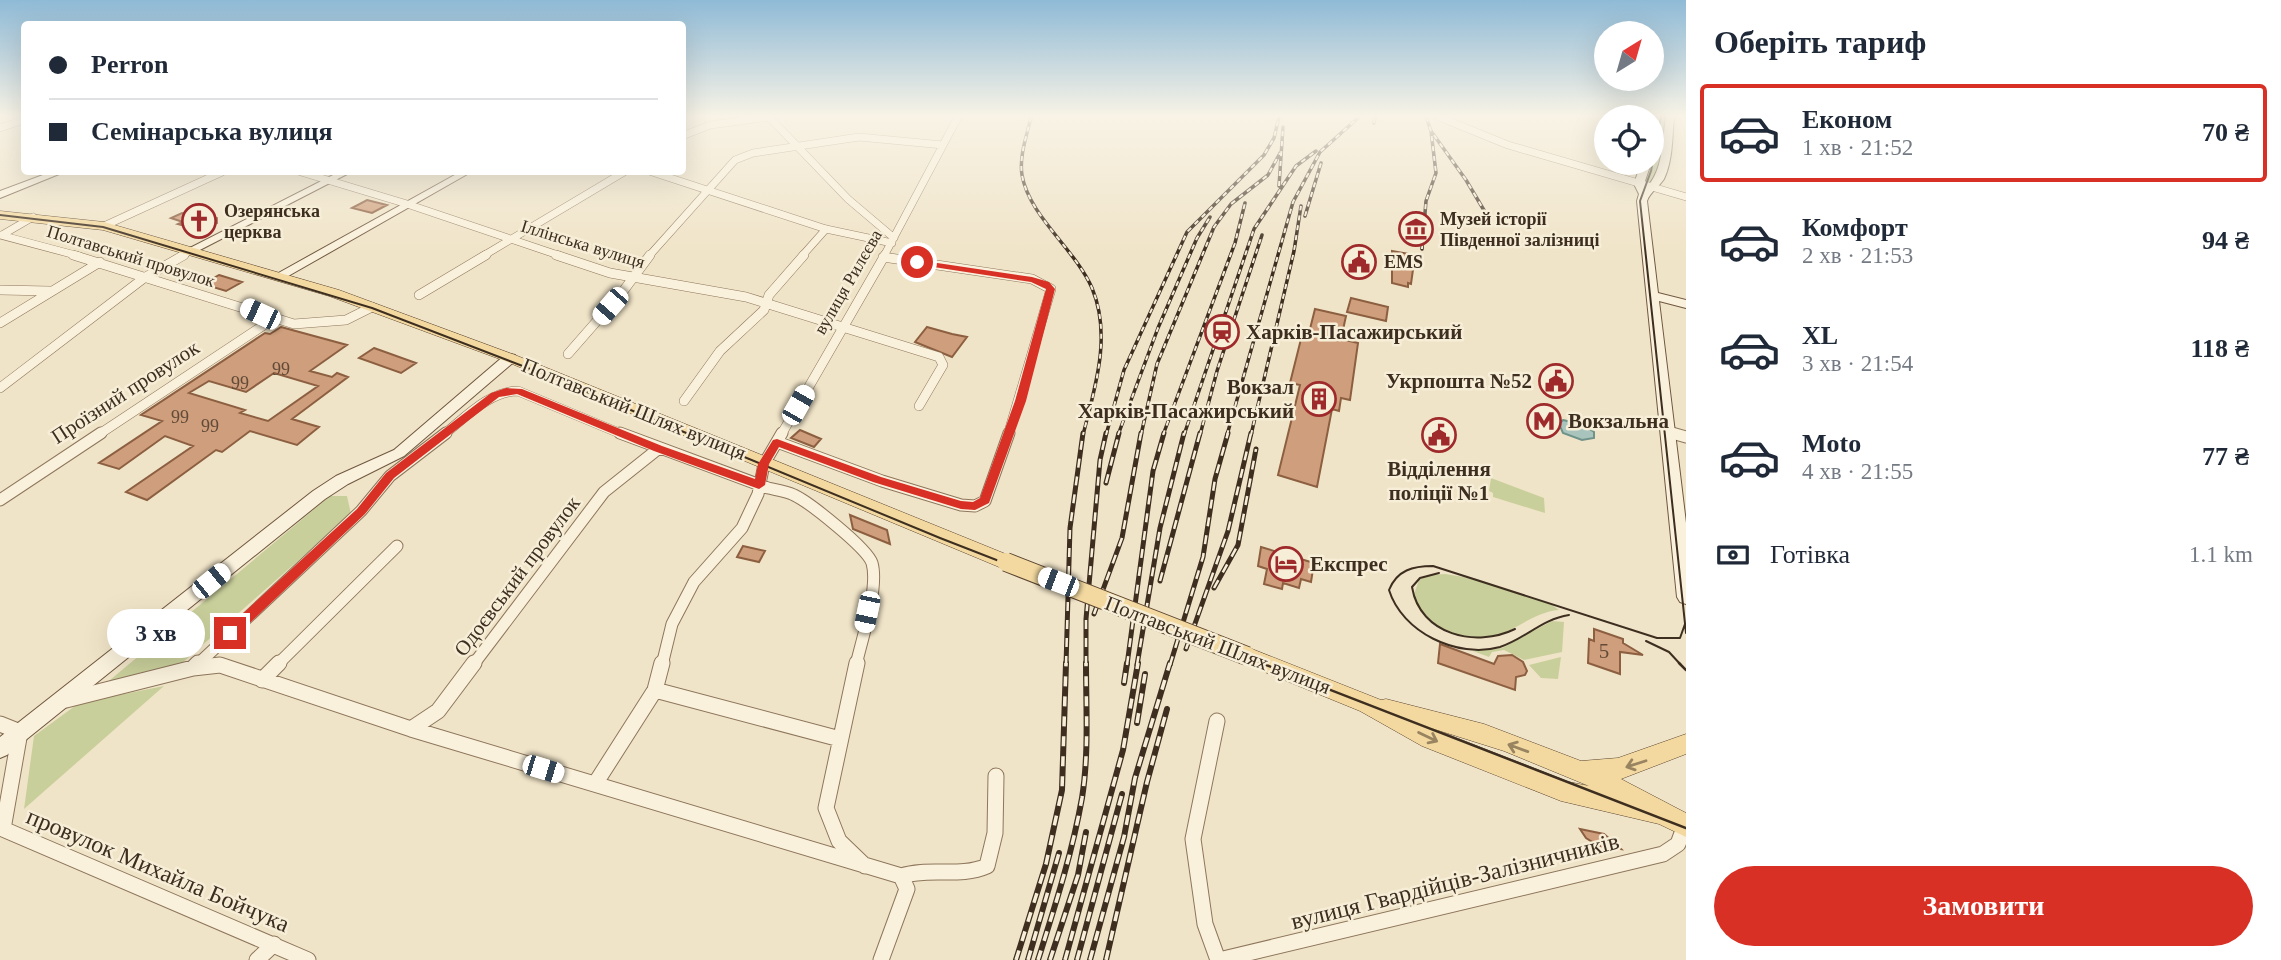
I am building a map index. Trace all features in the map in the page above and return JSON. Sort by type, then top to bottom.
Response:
[{"type":"main road","points":[[1646,189],[1662,172],[1663,162]]},
{"type":"main road","points":[[0,195],[51,175]]},
{"type":"main road","points":[[190,251],[339,175]]},
{"type":"main road","points":[[279,276],[461,175]]},
{"type":"main road","points":[[1646,175],[1646,189],[1642,201],[1686,597]]},
{"type":"main road","name":"Полтавський Шлях вулиця","points":[[0,215],[104,226],[279,276],[372,307],[510,358],[1006,562],[1368,704],[1430,739],[1569,793],[1658,813]]},
{"type":"main road","points":[[1652,295],[1686,304]]},
{"type":"main road","points":[[0,749],[319,495],[410,445],[510,358]]},
{"type":"main road","name":"Полтавський Шлях вулиця","points":[[1368,704],[1432,717],[1582,771],[1658,813],[1686,825]]},
{"type":"main road","points":[[1582,771],[1618,769],[1686,744]]},
{"type":"street","points":[[568,354],[643,263],[733,162]]},
{"type":"street","points":[[810,162],[893,240]]},
{"type":"street","name":"вулиця Рилєєва","points":[[764,462],[843,329],[934,162]]},
{"type":"street","points":[[1561,162],[1646,189],[1686,197]]},
{"type":"street","points":[[104,226],[215,175]]},
{"type":"street","name":"Іллінська вулиця","points":[[313,175],[633,278],[746,297],[939,357],[943,365],[919,406]]},
{"type":"street","points":[[419,295],[619,175]]},
{"type":"street","points":[[660,175],[826,229],[893,240]]},
{"type":"street","points":[[1,235],[33,217]]},
{"type":"street","points":[[684,401],[720,351],[766,305],[769,295],[826,229]]},
{"type":"street","name":"Полтавський провулок","points":[[1,235],[100,262],[294,324],[353,318],[372,307]]},
{"type":"street","points":[[0,388],[144,278],[190,251]]},
{"type":"street","points":[[777,442],[865,475],[961,505],[975,506],[985,500],[1020,401],[1051,289],[1032,279],[883,257]]},
{"type":"street","points":[[0,323],[100,262]]},
{"type":"street","points":[[0,290],[50,291]]},
{"type":"street","name":"Проїзний провулок","points":[[0,500],[273,319]]},
{"type":"street","points":[[193,668],[361,512],[390,476],[495,395],[518,391],[658,449],[759,485],[791,493],[819,511],[866,553],[872,563],[872,590],[826,808],[830,828],[845,850],[865,866]]},
{"type":"street","points":[[1668,432],[1686,437]]},
{"type":"street","name":"Одоєвський провулок","points":[[411,729],[439,710],[604,492],[630,468],[658,449]]},
{"type":"street","points":[[595,785],[656,690],[672,624],[694,582],[742,528],[759,485],[764,462]]},
{"type":"street","points":[[374,466],[390,476]]},
{"type":"street","points":[[262,680],[397,546]]},
{"type":"street","points":[[60,702],[193,668],[220,665],[411,729],[901,876],[925,869],[968,872],[987,866],[995,833],[996,776]]},
{"type":"street","points":[[656,690],[841,739]]},
{"type":"street","points":[[1217,721],[1193,839],[1206,924],[1219,960]]},
{"type":"street","points":[[0,723],[20,732]]},
{"type":"street","name":"провулок Михайла Бойчука","points":[[20,732],[1,830],[308,960]]},
{"type":"street","name":"вулиця Гвардійців-Залізничників","points":[[1219,960],[1663,854],[1678,844],[1686,825]]},
{"type":"street","points":[[881,960],[907,889],[901,876]]},
{"type":"street","points":[[257,960],[274,944]]},
{"type":"green space","points":[[1647,175],[1655,175],[1651,185],[1643,183]]},
{"type":"green space","points":[[1491,478],[1544,498],[1545,513],[1493,497],[1493,493],[1489,491]]},
{"type":"green space","points":[[330,496],[347,496],[351,514],[173,671],[98,690]]},
{"type":"green space","points":[[1445,574],[1477,579],[1552,605],[1559,610],[1534,617],[1495,636],[1471,638],[1458,635],[1446,631],[1426,617],[1413,597],[1419,580],[1429,575]]},
{"type":"green space","points":[[1552,621],[1564,622],[1562,652],[1524,660],[1504,650],[1492,652],[1489,657],[1473,651],[1502,648]]},
{"type":"green space","points":[[1561,657],[1558,679],[1541,678],[1529,665]]},
{"type":"green space","points":[[164,686],[24,809],[34,736],[79,703]]},
{"type":"water","points":[[1563,420],[1584,425],[1594,432],[1594,438],[1582,440],[1563,433],[1559,424]]},
{"type":"building","points":[[367,200],[387,205],[372,213],[352,208]]},
{"type":"building","name":"Озерянська церква","points":[[182,213],[217,218],[217,223],[199,230],[178,224],[183,222],[171,218]]},
{"type":"building","points":[[1392,251],[1415,255],[1411,284],[1408,283],[1408,287],[1392,283]]},
{"type":"building","points":[[219,275],[242,282],[226,291],[203,284]]},
{"type":"building","points":[[1351,298],[1388,307],[1386,321],[1347,312]]},
{"type":"building","name":"Вокзал Харків-Пасажирський","points":[[1315,309],[1346,316],[1341,339],[1358,343],[1350,400],[1341,398],[1339,411],[1332,409],[1317,487],[1278,475],[1300,385],[1290,383],[1303,331],[1309,333]]},
{"type":"building","points":[[281,327],[347,345],[310,371],[332,377],[337,373],[348,377],[292,419],[319,427],[297,445],[250,431],[222,452],[216,450],[147,500],[126,492],[193,446],[165,436],[119,469],[99,463],[162,421],[141,415],[265,333],[270,334]],"holes":[[[274,373],[318,386],[268,421],[240,413],[245,410],[189,393],[209,381],[246,392]]]},
{"type":"building","points":[[927,327],[967,337],[952,357],[915,342]]},
{"type":"building","points":[[374,348],[416,363],[401,373],[359,358]]},
{"type":"building","points":[[800,430],[821,439],[814,447],[791,438]]},
{"type":"building","points":[[850,515],[887,530],[890,544],[853,529]]},
{"type":"building","points":[[743,546],[765,551],[759,562],[737,557]]},
{"type":"building","name":"Експрес","points":[[1261,547],[1314,563],[1311,582],[1301,579],[1299,588],[1283,583],[1282,589],[1264,584],[1267,569],[1258,566]]},
{"type":"building","points":[[1594,629],[1623,639],[1623,643],[1643,655],[1620,652],[1620,674],[1588,663],[1589,639],[1594,641]]},
{"type":"building","points":[[1440,644],[1494,664],[1498,656],[1512,655],[1523,662],[1527,671],[1525,675],[1516,677],[1515,690],[1438,663]]},
{"type":"building","points":[[1580,829],[1604,834],[1621,849],[1599,846],[1586,838]]},
{"type":"tram line","points":[[1650,175],[1640,201],[1686,633]]},
{"type":"tram line","points":[[0,215],[103,227],[372,308],[546,375],[940,538],[1266,665]]},
{"type":"tram line","points":[[1569,615],[1550,621],[1500,647],[1466,649],[1433,639],[1418,630],[1396,605],[1389,590],[1396,578],[1406,570],[1433,566],[1657,638],[1680,638],[1685,624]]},
{"type":"tram line","points":[[1439,573],[1420,578],[1412,587],[1417,603],[1426,616],[1438,626],[1467,637],[1500,635],[1515,629]]},
{"type":"tram line","points":[[1646,641],[1669,652],[1681,665]]},
{"type":"tram line","points":[[1261,663],[1686,828]]},
{"type":"tram line","points":[[1681,665],[1686,670]]},
{"type":"railway","points":[[1022,162],[1026,190],[1084,274],[1098,306],[1101,324],[1100,362],[1083,435]]},
{"type":"railway","points":[[1106,435],[1124,370],[1187,232],[1257,162]]},
{"type":"railway","points":[[1141,435],[1157,364],[1214,227],[1231,204],[1268,175],[1275,162]]},
{"type":"railway","points":[[1279,186],[1281,162]]},
{"type":"railway","points":[[1184,435],[1254,229],[1296,166],[1302,162]]},
{"type":"railway","points":[[1227,435],[1293,202],[1315,162]]},
{"type":"railway","points":[[1422,249],[1426,201],[1436,173],[1435,162]]},
{"type":"railway","points":[[1453,162],[1488,217]]},
{"type":"railway","points":[[1305,216],[1321,163]]},
{"type":"railway","points":[[1163,435],[1235,243],[1245,203]]},
{"type":"railway","points":[[1251,435],[1294,251],[1301,206]]},
{"type":"railway","points":[[1118,435],[1158,328],[1197,238],[1210,217]]},
{"type":"railway","points":[[1200,435],[1217,371],[1262,235]]},
{"type":"railway","points":[[1066,665],[1070,528],[1083,433]]},
{"type":"railway","points":[[1038,960],[1068,860],[1082,798],[1086,748],[1086,619],[1100,460],[1106,433]]},
{"type":"railway","points":[[1106,483],[1119,433]]},
{"type":"railway","points":[[1094,614],[1122,538],[1141,433]]},
{"type":"railway","points":[[1127,665],[1153,471],[1164,433]]},
{"type":"railway","points":[[1137,665],[1160,528],[1184,433]]},
{"type":"railway","points":[[1160,581],[1200,433]]},
{"type":"railway","points":[[1170,665],[1203,557],[1215,479],[1228,433]]},
{"type":"railway","points":[[1186,649],[1228,531],[1251,433]]},
{"type":"railway","points":[[1214,588],[1238,545],[1256,449]]},
{"type":"railway","points":[[1016,960],[1046,864],[1062,790],[1066,663]]},
{"type":"railway","points":[[1124,683],[1127,663]]},
{"type":"railway","points":[[1065,960],[1123,750],[1138,663]]},
{"type":"railway","points":[[1090,960],[1124,837],[1135,778],[1170,663]]},
{"type":"railway","points":[[1137,723],[1145,674]]},
{"type":"railway","points":[[1106,960],[1147,782],[1167,709]]},
{"type":"railway","points":[[1077,960],[1122,794]]},
{"type":"railway","points":[[1050,960],[1078,875],[1086,832]]},
{"type":"railway","points":[[1028,960],[1059,853]]},
{"type":"place","name":"Озерянська церква","points":[[199,221]]},
{"type":"place","name":"Музей історії Південної залізниці","points":[[1416,229]]},
{"type":"place","name":"EMS","points":[[1359,262]]},
{"type":"place","name":"Харків-Пасажирський","points":[[1222,332]]},
{"type":"place","name":"Укрпошта №52","points":[[1556,381]]},
{"type":"place","name":"Вокзал Харків-Пасажирський","points":[[1319,399]]},
{"type":"place","name":"Вокзальна","points":[[1544,421]]},
{"type":"place","name":"Відділення поліції №1","points":[[1439,435]]},
{"type":"place","name":"Експрес","points":[[1286,564]]},
{"type":"route","points":[[230,633],[361,512],[390,476],[495,395],[506,391],[518,391],[658,449],[721,469],[759,485],[764,464],[777,442],[877,480],[961,505],[975,506],[985,500],[1020,401],[1051,289],[1032,279],[917,262]]}]
